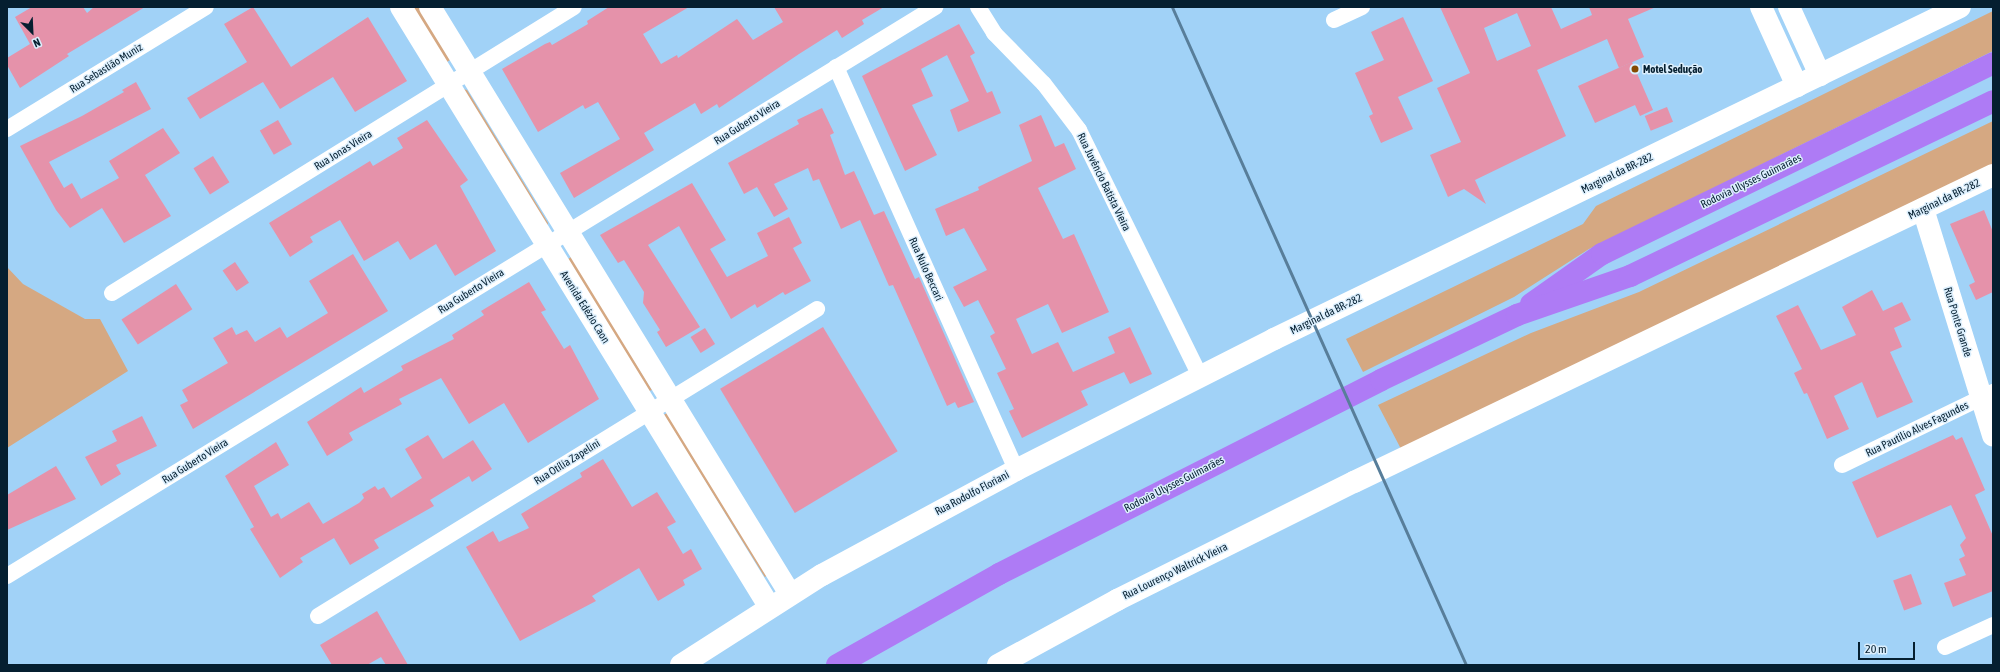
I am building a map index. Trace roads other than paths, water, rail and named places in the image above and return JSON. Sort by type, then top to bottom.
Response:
[{"type":"highway","name":"Rodovia Ulysses Guimarães","points":[[1517,315],[1602,254],[1993,63]]},
{"type":"highway","name":"Rodovia Ulysses Guimarães","points":[[837,665],[999,574],[1381,380],[1517,315],[1630,276],[1993,101]]},
{"type":"main road","name":"Avenida Edézio Caon","points":[[401,7],[769,606]]},
{"type":"main road","points":[[430,7],[790,594]]},
{"type":"main road","points":[[1761,7],[1797,86]]},
{"type":"main road","points":[[1789,7],[1820,75]]},
{"type":"main road","name":"Marginal da BR-282","points":[[1274,339],[1960,7]]},
{"type":"main road","name":"Marginal da BR-282","points":[[1354,482],[1993,175]]},
{"type":"main road","name":"Rua Ponte Grande","points":[[1923,209],[1987,395],[1993,435]]},
{"type":"main road","name":"Rua Rodolfo Floriani","points":[[681,665],[769,606],[790,594],[1016,470],[1274,339]]},
{"type":"main road","name":"Rua Lourenço Waltrick Vieira","points":[[998,665],[1117,600],[1354,482]]},
{"type":"street","name":"Rua Sebastião Muniz","points":[[7,129],[206,7]]},
{"type":"street","name":"Rua Jonas Vieira","points":[[112,293],[574,7]]},
{"type":"street","name":"Rua Guberto Vieira","points":[[7,576],[935,7]]},
{"type":"street","name":"Rua Juvêncio Batista Vieira","points":[[978,7],[994,33],[1044,84],[1079,130],[1200,376]]},
{"type":"street","points":[[1334,20],[1362,7]]},
{"type":"street","name":"Rua Nulo Beccari","points":[[836,68],[1016,470]]},
{"type":"street","name":"Rua Otília Zapelini","points":[[318,616],[817,309]]},
{"type":"street","name":"Rua Pautílio Alves Fagundes","points":[[1842,465],[1987,395]]},
{"type":"street","points":[[1945,647],[1993,624]]},
{"type":"railway","points":[[1172,7],[1466,665]]},
{"type":"place","name":"Motel Sedução","points":[[1635,69]]}]
